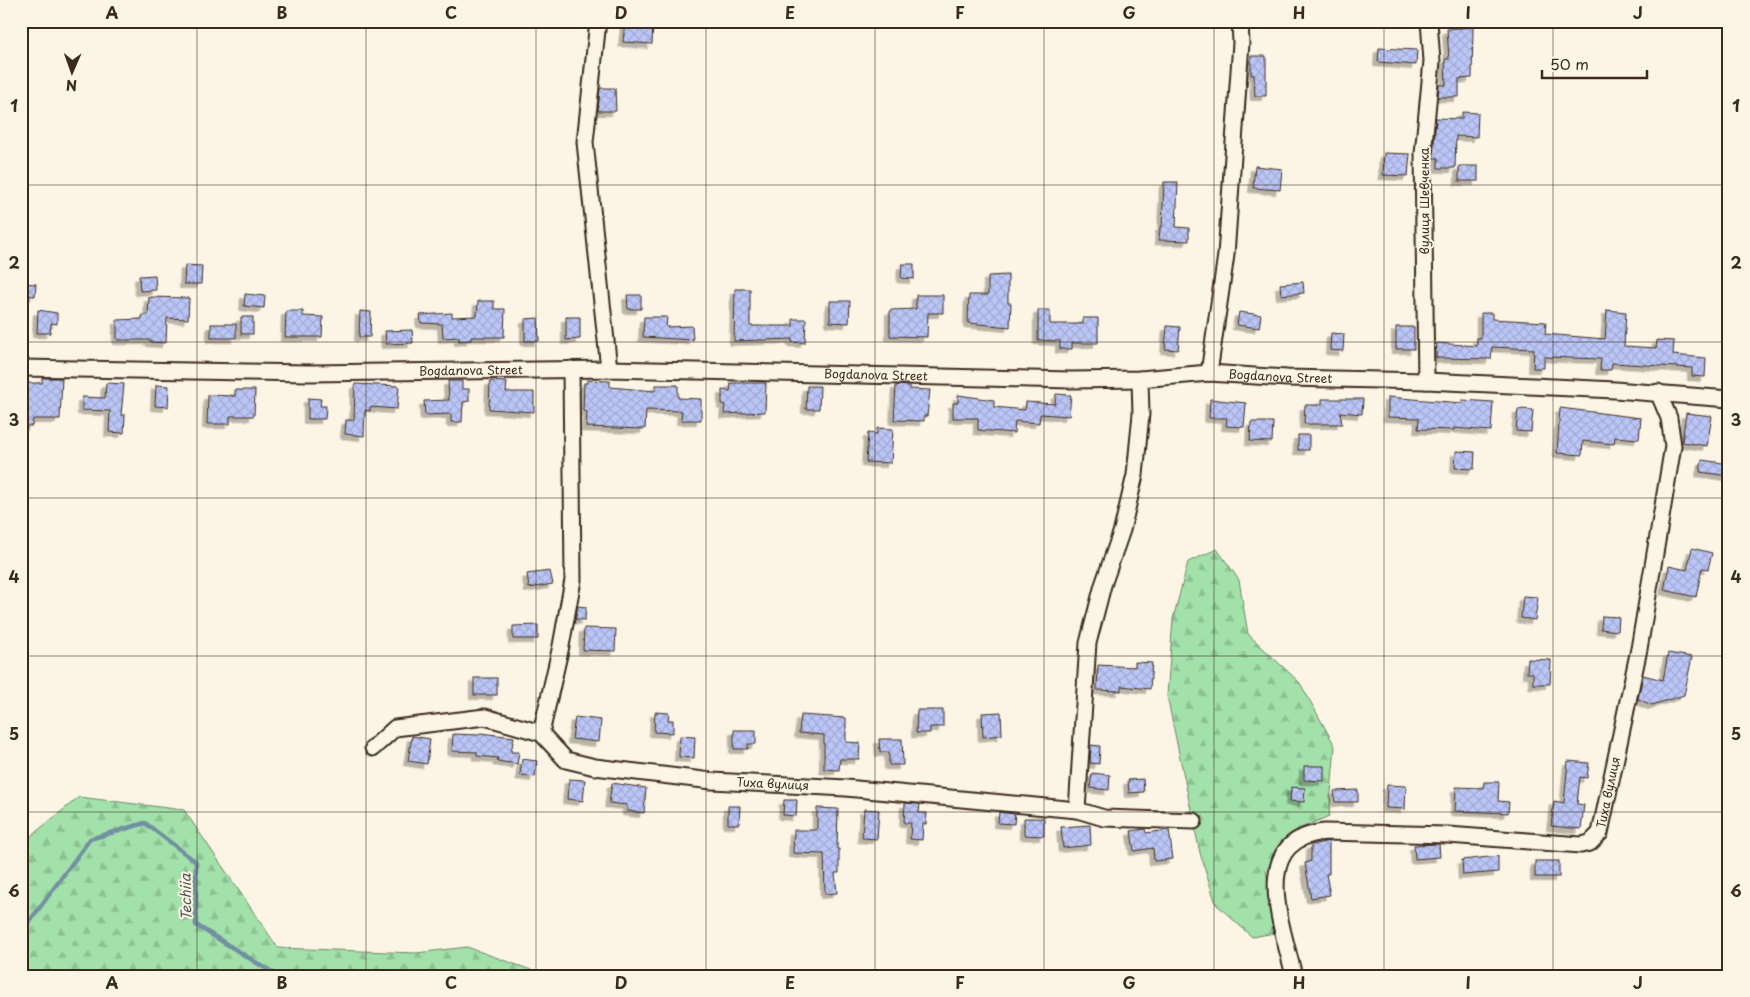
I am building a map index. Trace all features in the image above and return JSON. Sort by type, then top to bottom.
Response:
[{"type":"street","points":[[598,21],[585,142],[609,369]]},
{"type":"street","points":[[1210,373],[1226,255],[1241,42],[1240,21]]},
{"type":"street","name":"вулиця Шевченка","points":[[1426,381],[1423,154],[1432,61],[1429,21]]},
{"type":"street","name":"Bogdanova Street","points":[[21,368],[311,373],[609,369],[980,379],[1140,379],[1210,373],[1286,378],[1426,381],[1658,392],[1729,399]]},
{"type":"street","points":[[373,748],[395,728],[485,717],[541,733],[561,646],[572,580],[571,369]]},
{"type":"street","points":[[1077,810],[1088,643],[1103,585],[1122,530],[1135,475],[1140,414],[1140,379]]},
{"type":"street","name":"Тиха вулиця","points":[[1294,976],[1274,885],[1277,870],[1289,845],[1310,834],[1325,832],[1448,835],[1581,846],[1590,843],[1600,832],[1639,649],[1673,446],[1668,418],[1658,392]]},
{"type":"street","name":"Тиха вулиця","points":[[541,733],[566,760],[595,767],[712,781],[846,788],[1077,810],[1104,818],[1194,821]]},
{"type":"green space","points":[[1217,549],[1239,580],[1248,634],[1300,683],[1335,746],[1329,816],[1297,830],[1266,870],[1275,933],[1252,937],[1216,904],[1200,853],[1167,696],[1173,619],[1188,562]]},
{"type":"green space","points":[[79,797],[184,810],[278,948],[416,953],[467,947],[548,976],[21,976],[21,844]]},
{"type":"building","points":[[625,21],[653,21],[652,44],[623,42]]},
{"type":"building","points":[[1473,27],[1472,78],[1459,79],[1459,97],[1438,97],[1439,85],[1446,85],[1445,59],[1449,59],[1447,29]]},
{"type":"building","points":[[1379,48],[1417,50],[1416,65],[1378,62]]},
{"type":"building","points":[[1251,56],[1266,56],[1266,96],[1255,96],[1254,75],[1251,75]]},
{"type":"building","points":[[600,88],[615,88],[616,111],[598,111]]},
{"type":"building","points":[[1462,112],[1478,113],[1477,137],[1456,136],[1455,168],[1438,168],[1438,158],[1433,158],[1436,118],[1462,119]]},
{"type":"building","points":[[1384,153],[1410,154],[1408,176],[1383,175]]},
{"type":"building","points":[[1255,166],[1282,169],[1280,190],[1253,188]]},
{"type":"building","points":[[1459,166],[1478,166],[1478,181],[1459,181]]},
{"type":"building","points":[[1164,182],[1178,182],[1176,227],[1189,228],[1189,241],[1159,240],[1160,227],[1162,227]]},
{"type":"building","points":[[902,264],[914,264],[914,279],[901,278]]},
{"type":"building","points":[[185,265],[202,266],[201,284],[184,284]]},
{"type":"building","points":[[155,275],[156,290],[140,291],[139,276]]},
{"type":"building","points":[[1008,275],[1008,303],[1011,303],[1010,327],[968,323],[969,295],[988,295],[988,276]]},
{"type":"building","points":[[1303,282],[1304,293],[1281,295],[1280,284]]},
{"type":"building","points":[[21,283],[36,284],[35,296],[21,295]]},
{"type":"building","points":[[735,289],[750,289],[750,326],[793,326],[793,319],[806,319],[805,343],[792,342],[792,339],[734,341]]},
{"type":"building","points":[[245,294],[265,296],[264,308],[244,306]]},
{"type":"building","points":[[627,295],[641,295],[641,309],[628,309]]},
{"type":"building","points":[[916,295],[943,295],[943,313],[928,313],[927,337],[890,336],[890,310],[916,309]]},
{"type":"building","points":[[149,297],[189,298],[188,319],[167,318],[166,343],[151,342],[151,340],[117,340],[117,320],[142,319],[142,315],[148,315]]},
{"type":"building","points":[[478,301],[494,301],[494,309],[505,309],[504,337],[471,337],[471,340],[459,341],[459,337],[443,338],[442,324],[421,323],[420,315],[452,313],[452,317],[477,316]]},
{"type":"building","points":[[830,301],[850,301],[849,323],[830,322]]},
{"type":"building","points":[[38,310],[57,313],[57,324],[51,323],[50,333],[37,333]]},
{"type":"building","points":[[1038,310],[1050,310],[1050,324],[1083,324],[1083,318],[1098,318],[1098,343],[1072,343],[1072,349],[1060,349],[1060,341],[1038,340]]},
{"type":"building","points":[[1607,310],[1626,312],[1624,346],[1656,348],[1657,340],[1674,341],[1673,355],[1706,358],[1705,377],[1692,376],[1692,368],[1612,363],[1611,370],[1600,370],[1601,359],[1544,357],[1544,368],[1533,368],[1534,349],[1492,347],[1491,359],[1436,358],[1437,343],[1477,346],[1477,338],[1481,338],[1481,313],[1492,313],[1492,319],[1546,322],[1545,334],[1605,339]]},
{"type":"building","points":[[286,311],[303,311],[303,316],[323,317],[322,337],[285,337]]},
{"type":"building","points":[[360,311],[371,312],[370,337],[359,337]]},
{"type":"building","points":[[1239,312],[1261,315],[1259,328],[1237,325]]},
{"type":"building","points":[[241,317],[253,317],[253,334],[241,334]]},
{"type":"building","points":[[566,317],[580,317],[580,339],[566,340]]},
{"type":"building","points":[[644,317],[667,317],[666,327],[692,326],[693,340],[643,337]]},
{"type":"building","points":[[538,318],[539,341],[525,341],[525,319]]},
{"type":"building","points":[[211,324],[236,324],[236,338],[211,338]]},
{"type":"building","points":[[1167,326],[1180,327],[1178,350],[1165,349]]},
{"type":"building","points":[[1396,327],[1414,327],[1414,349],[1396,349]]},
{"type":"building","points":[[412,330],[413,343],[386,344],[385,331]]},
{"type":"building","points":[[1331,333],[1344,334],[1343,351],[1330,350]]},
{"type":"building","points":[[42,378],[62,378],[60,419],[33,419],[32,426],[21,426],[21,383],[42,383]]},
{"type":"building","points":[[587,380],[610,381],[610,387],[655,391],[656,385],[678,385],[678,398],[701,399],[701,420],[681,420],[682,411],[646,410],[645,429],[586,427],[587,412],[583,411],[584,383],[587,383]]},
{"type":"building","points":[[448,381],[462,381],[462,389],[469,389],[469,401],[463,402],[462,422],[451,422],[451,414],[425,415],[424,401],[449,400]]},
{"type":"building","points":[[490,381],[507,382],[506,392],[534,392],[534,412],[489,409]]},
{"type":"building","points":[[106,383],[124,384],[121,415],[125,415],[124,433],[109,432],[110,411],[82,410],[82,397],[105,398]]},
{"type":"building","points":[[731,383],[766,383],[765,412],[724,414],[725,405],[722,404],[722,390],[730,391]]},
{"type":"building","points":[[355,384],[399,386],[397,409],[370,407],[370,411],[365,410],[364,436],[345,434],[346,420],[354,420]]},
{"type":"building","points":[[156,385],[169,386],[168,407],[155,406]]},
{"type":"building","points":[[896,385],[910,386],[910,389],[930,390],[927,416],[924,416],[924,421],[894,420]]},
{"type":"building","points":[[807,386],[820,386],[819,409],[806,409]]},
{"type":"building","points":[[235,390],[255,390],[254,416],[230,416],[230,424],[207,424],[208,395],[235,396]]},
{"type":"building","points":[[1056,394],[1071,395],[1069,416],[1040,414],[1039,423],[1015,421],[1014,433],[978,430],[978,418],[953,418],[953,403],[958,403],[958,395],[994,400],[994,407],[1025,410],[1026,402],[1055,404]]},
{"type":"building","points":[[1388,397],[1462,403],[1462,400],[1493,402],[1491,431],[1454,428],[1454,430],[1418,429],[1419,418],[1388,417]]},
{"type":"building","points":[[308,398],[321,399],[320,406],[326,406],[325,419],[308,419]]},
{"type":"building","points":[[1210,399],[1246,403],[1244,427],[1226,426],[1227,418],[1209,418]]},
{"type":"building","points":[[1322,399],[1363,399],[1362,414],[1340,412],[1342,424],[1304,424],[1305,405],[1322,405]]},
{"type":"building","points":[[1560,408],[1641,418],[1639,439],[1615,437],[1614,444],[1583,441],[1582,455],[1557,453]]},
{"type":"building","points":[[1518,409],[1533,410],[1531,432],[1516,431]]},
{"type":"building","points":[[1686,413],[1712,416],[1707,446],[1682,442]]},
{"type":"building","points":[[1251,422],[1273,422],[1272,442],[1250,441]]},
{"type":"building","points":[[877,428],[893,429],[891,463],[866,462],[868,433],[877,434]]},
{"type":"building","points":[[1298,435],[1309,435],[1309,450],[1298,450]]},
{"type":"building","points":[[1456,451],[1475,452],[1474,469],[1455,468]]},
{"type":"building","points":[[1702,460],[1729,464],[1729,476],[1700,472]]},
{"type":"building","points":[[1692,548],[1712,553],[1708,569],[1702,568],[1696,597],[1664,590],[1669,566],[1687,570]]},
{"type":"building","points":[[550,571],[553,584],[529,588],[527,574]]},
{"type":"building","points":[[1523,596],[1538,597],[1535,620],[1521,618]]},
{"type":"building","points":[[578,606],[586,607],[585,620],[575,619]]},
{"type":"building","points":[[1602,616],[1619,617],[1618,631],[1601,629]]},
{"type":"building","points":[[538,625],[538,639],[513,639],[513,626]]},
{"type":"building","points":[[584,628],[616,629],[615,651],[583,650]]},
{"type":"building","points":[[1668,653],[1692,657],[1684,695],[1652,705],[1638,699],[1643,675],[1663,680]]},
{"type":"building","points":[[1528,659],[1551,660],[1550,684],[1533,684],[1533,673],[1527,673]]},
{"type":"building","points":[[1135,662],[1152,663],[1150,689],[1121,686],[1121,691],[1097,690],[1098,665],[1135,667]]},
{"type":"building","points":[[474,678],[497,678],[497,695],[474,695]]},
{"type":"building","points":[[917,710],[943,710],[943,727],[930,727],[930,733],[916,733]]},
{"type":"building","points":[[655,712],[669,713],[668,720],[673,720],[673,733],[654,732]]},
{"type":"building","points":[[1001,712],[1002,735],[983,737],[982,713]]},
{"type":"building","points":[[801,715],[846,718],[846,742],[860,743],[859,759],[840,759],[839,770],[824,769],[824,735],[799,733]]},
{"type":"building","points":[[575,717],[601,720],[599,742],[572,739]]},
{"type":"building","points":[[734,730],[756,730],[756,744],[748,744],[748,749],[734,749]]},
{"type":"building","points":[[480,733],[514,737],[511,752],[519,752],[517,764],[497,761],[498,758],[477,756],[477,752],[452,751],[453,734],[479,735]]},
{"type":"building","points":[[412,736],[430,739],[427,764],[408,761]]},
{"type":"building","points":[[680,736],[695,737],[694,758],[679,757]]},
{"type":"building","points":[[879,739],[902,739],[903,765],[889,765],[889,752],[880,752]]},
{"type":"building","points":[[1091,745],[1100,746],[1099,764],[1090,763]]},
{"type":"building","points":[[522,759],[537,761],[535,777],[520,775]]},
{"type":"building","points":[[1568,761],[1589,763],[1587,778],[1580,777],[1577,804],[1584,805],[1581,829],[1551,826],[1554,801],[1564,803]]},
{"type":"building","points":[[1304,766],[1324,766],[1324,781],[1304,780]]},
{"type":"building","points":[[1092,773],[1110,775],[1109,790],[1090,788]]},
{"type":"building","points":[[569,779],[585,780],[583,801],[567,799]]},
{"type":"building","points":[[1143,779],[1144,792],[1129,793],[1128,780]]},
{"type":"building","points":[[1484,782],[1499,782],[1498,801],[1509,802],[1508,813],[1455,811],[1456,787],[1483,788]]},
{"type":"building","points":[[612,783],[646,788],[644,813],[627,811],[627,805],[609,803]]},
{"type":"building","points":[[1387,785],[1406,786],[1405,809],[1386,808]]},
{"type":"building","points":[[1291,787],[1305,788],[1304,802],[1290,801]]},
{"type":"building","points":[[1358,790],[1358,802],[1335,802],[1334,791]]},
{"type":"building","points":[[784,800],[797,800],[796,816],[783,815]]},
{"type":"building","points":[[905,803],[920,804],[919,813],[927,813],[926,824],[923,824],[922,840],[910,839],[911,823],[904,823]]},
{"type":"building","points":[[728,806],[740,806],[739,824],[728,824]]},
{"type":"building","points":[[817,808],[838,809],[837,849],[839,849],[839,873],[835,873],[837,893],[825,894],[824,854],[793,853],[794,830],[817,830]]},
{"type":"building","points":[[864,809],[879,810],[877,839],[862,838]]},
{"type":"building","points":[[999,812],[1015,814],[1014,824],[998,823]]},
{"type":"building","points":[[1024,818],[1044,818],[1044,836],[1024,835]]},
{"type":"building","points":[[1090,825],[1091,845],[1063,848],[1061,827]]},
{"type":"building","points":[[1145,829],[1146,833],[1169,830],[1173,859],[1154,861],[1153,848],[1134,851],[1131,831]]},
{"type":"building","points":[[1329,841],[1329,874],[1326,874],[1330,895],[1311,898],[1305,863],[1311,861],[1311,845]]},
{"type":"building","points":[[1439,844],[1440,857],[1415,859],[1414,845]]},
{"type":"building","points":[[1498,856],[1498,872],[1463,875],[1462,860]]},
{"type":"building","points":[[1535,861],[1559,861],[1559,877],[1535,877]]},
{"type":"waterway","name":"Techiia","points":[[21,933],[90,839],[145,823],[196,862],[196,925],[278,976]]}]
